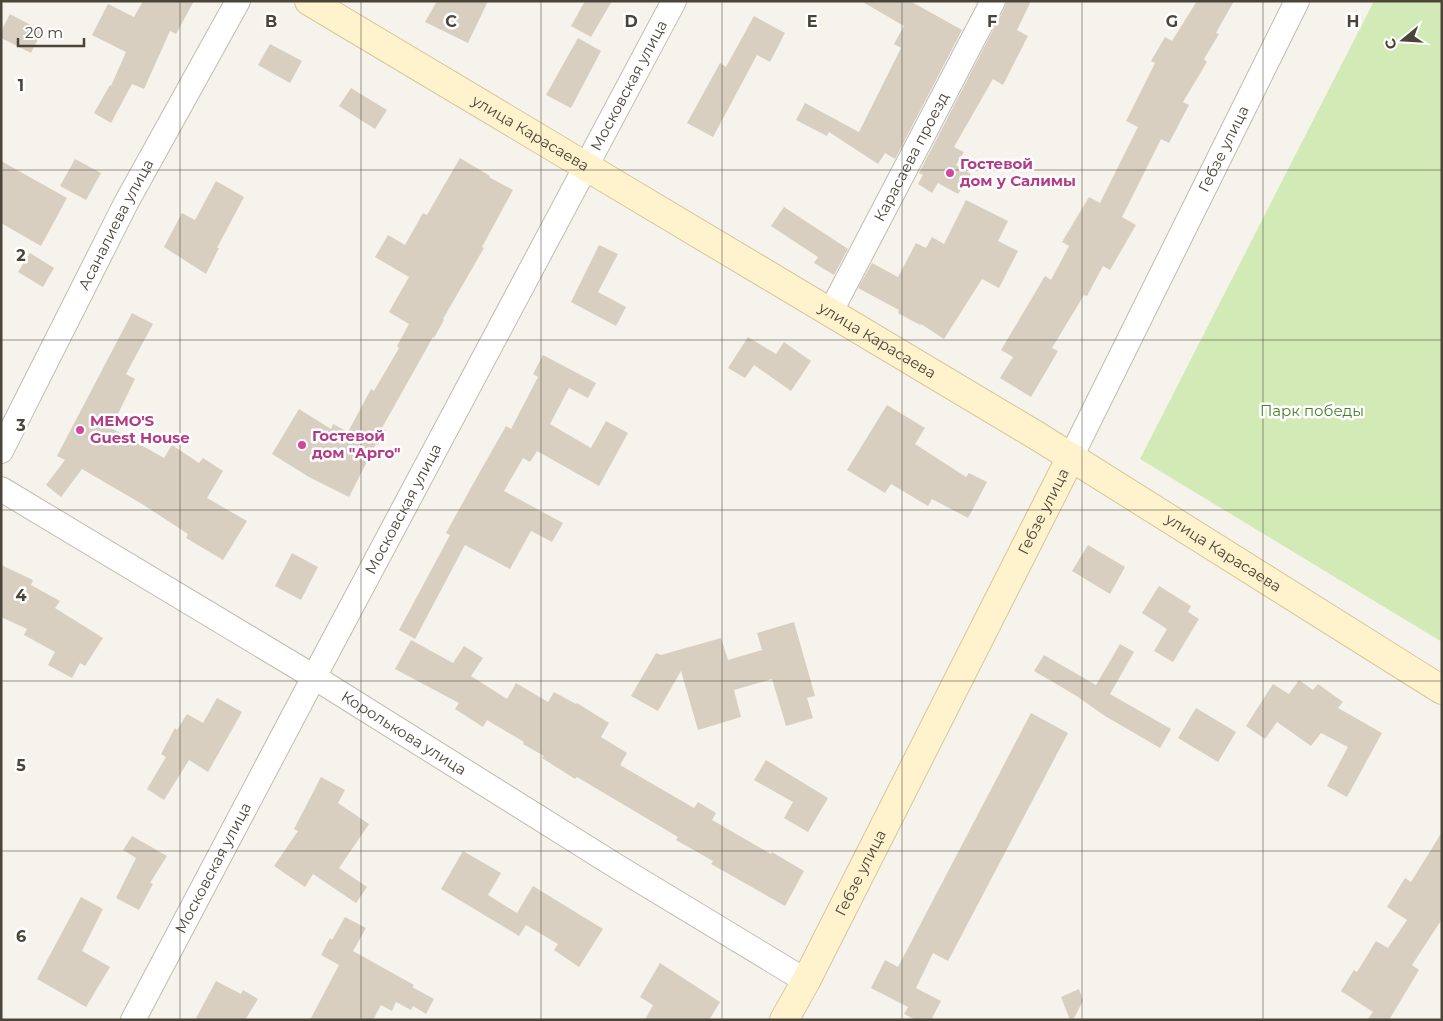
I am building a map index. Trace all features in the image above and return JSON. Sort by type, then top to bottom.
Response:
[{"type":"main road","name":"улица Карасаева","points":[[309,1],[1071,457],[1442,690]]},
{"type":"main road","name":"Гебзе улица","points":[[784,1020],[806,981],[1071,457]]},
{"type":"street","name":"Асаналиева улица","points":[[1,451],[126,203],[238,1]]},
{"type":"street","name":"Московская улица","points":[[134,1020],[314,677],[674,1]]},
{"type":"street","name":"Карасаева проезд","points":[[830,312],[993,1]]},
{"type":"street","name":"Гебзе улица","points":[[1071,457],[1297,1]]},
{"type":"street","name":"Королькова улица","points":[[1,489],[314,677],[806,981]]},
{"type":"green space","name":"Парк победы","points":[[1374,1],[1442,1],[1442,642],[1140,459]]},
{"type":"building","points":[[143,1],[194,1],[176,34],[170,31],[144,89],[132,84],[111,123],[94,113],[111,86],[126,52],[92,35],[108,4],[134,17]]},
{"type":"building","points":[[437,1],[488,1],[468,43],[425,22]]},
{"type":"building","points":[[585,1],[612,1],[591,37],[571,26]]},
{"type":"building","points":[[861,1],[910,1],[962,30],[895,159],[885,153],[878,164],[829,132],[827,136],[796,120],[805,103],[859,132],[901,48],[894,44],[904,26]]},
{"type":"building","points":[[1007,1],[1031,1],[1017,30],[1028,36],[1003,85],[993,79],[954,147],[964,152],[956,165],[971,174],[958,194],[938,183],[932,193],[918,184],[923,175],[919,173]]},
{"type":"building","points":[[1197,1],[1234,1],[1216,33],[1219,34],[1204,59],[1207,62],[1183,102],[1189,105],[1169,143],[1161,139],[1122,217],[1136,225],[1110,270],[1103,266],[1087,296],[1084,295],[1052,348],[1058,351],[1031,397],[1000,378],[1013,357],[1001,350],[1045,276],[1051,280],[1069,246],[1062,242],[1089,197],[1100,203],[1138,127],[1126,121],[1155,63],[1151,61],[1165,37],[1172,41]]},
{"type":"building","points":[[10,14],[42,31],[31,53],[1,38],[1,31]]},
{"type":"building","points":[[754,16],[785,33],[770,62],[757,55],[713,137],[687,123],[720,63],[726,67]]},
{"type":"building","points":[[578,38],[601,51],[571,108],[546,95]]},
{"type":"building","points":[[270,44],[302,61],[290,83],[258,65]]},
{"type":"building","points":[[351,88],[387,110],[375,129],[339,106]]},
{"type":"building","points":[[460,158],[513,190],[482,247],[484,248],[382,428],[386,430],[378,445],[376,444],[349,497],[309,477],[272,454],[299,409],[331,429],[333,424],[348,432],[371,389],[374,391],[399,348],[397,346],[409,324],[389,312],[409,277],[375,257],[388,235],[405,245],[423,213],[427,215]]},
{"type":"building","points":[[75,159],[101,173],[86,200],[60,186]]},
{"type":"building","points":[[1,161],[67,198],[41,246],[1,223]]},
{"type":"building","points":[[216,181],[244,197],[217,248],[219,248],[206,274],[164,247],[182,213],[195,220]]},
{"type":"building","points":[[966,200],[1008,221],[998,241],[1018,251],[999,288],[982,279],[944,339],[921,324],[898,313],[899,310],[858,288],[872,263],[898,277],[916,243],[926,248],[932,237],[944,244]]},
{"type":"building","points":[[784,207],[848,249],[834,275],[814,263],[818,257],[771,226]]},
{"type":"building","points":[[599,245],[618,254],[598,292],[626,307],[616,326],[571,302]]},
{"type":"building","points":[[30,253],[54,268],[43,287],[18,272]]},
{"type":"building","points":[[132,313],[153,324],[126,374],[135,379],[111,428],[164,458],[172,445],[199,463],[203,458],[223,471],[207,498],[247,521],[223,560],[186,538],[188,534],[142,504],[82,469],[61,497],[46,485],[65,460],[57,456]]},
{"type":"building","points":[[748,337],[776,354],[784,342],[811,361],[791,391],[754,365],[745,378],[728,368]]},
{"type":"building","points":[[543,355],[596,383],[588,398],[569,388],[550,424],[591,448],[606,421],[628,433],[599,486],[537,451],[530,462],[523,458],[504,491],[563,523],[552,542],[531,531],[510,569],[465,545],[415,639],[399,630],[450,535],[446,533],[477,477],[506,426],[511,429],[538,377],[533,374]]},
{"type":"building","points":[[887,405],[925,428],[915,444],[966,477],[969,473],[987,482],[968,518],[932,499],[928,506],[891,484],[885,493],[847,470]]},
{"type":"building","points":[[1088,545],[1125,567],[1110,594],[1072,571]]},
{"type":"building","points":[[292,553],[318,567],[301,600],[275,586]]},
{"type":"building","points":[[1,565],[33,580],[31,585],[60,601],[55,608],[103,638],[85,666],[80,663],[72,678],[48,665],[55,652],[24,635],[27,629],[1,617]]},
{"type":"building","points":[[1159,586],[1191,606],[1188,612],[1199,619],[1173,662],[1154,651],[1167,629],[1142,613]]},
{"type":"building","points":[[794,622],[815,696],[807,698],[813,718],[786,726],[772,679],[734,690],[741,717],[698,730],[681,671],[658,711],[631,696],[656,653],[661,655],[721,638],[728,660],[762,650],[757,633]]},
{"type":"building","points":[[411,640],[453,663],[464,646],[483,658],[471,676],[507,699],[516,683],[548,702],[554,692],[577,703],[609,723],[601,737],[627,753],[620,765],[694,808],[698,802],[716,813],[712,820],[804,871],[785,906],[711,864],[713,861],[676,840],[678,837],[577,777],[575,779],[542,758],[544,756],[523,744],[524,742],[487,720],[483,727],[455,709],[459,703],[395,669]]},
{"type":"building","points":[[1120,644],[1134,652],[1110,694],[1171,729],[1160,748],[1034,671],[1044,655],[1096,685]]},
{"type":"building","points":[[1299,680],[1313,690],[1318,684],[1343,702],[1338,708],[1382,733],[1347,797],[1327,786],[1348,747],[1321,733],[1311,746],[1277,722],[1265,739],[1246,726],[1273,684],[1289,694]]},
{"type":"building","points":[[217,698],[242,712],[208,772],[189,760],[164,800],[147,789],[166,757],[161,754],[175,728],[177,730],[187,714],[203,723]]},
{"type":"building","points":[[1196,708],[1236,732],[1218,762],[1178,738]]},
{"type":"building","points":[[1031,713],[1068,733],[948,961],[933,953],[916,988],[941,1001],[931,1020],[916,1020],[904,1014],[908,1007],[871,988],[885,960],[898,967]]},
{"type":"building","points":[[766,760],[828,798],[808,832],[784,818],[793,802],[754,780]]},
{"type":"building","points":[[321,777],[345,790],[338,803],[369,824],[339,868],[367,887],[356,903],[313,874],[305,887],[274,866],[298,831],[294,829]]},
{"type":"building","points":[[1442,832],[1442,919],[1412,965],[1419,970],[1389,1020],[1367,1020],[1373,1012],[1341,991],[1354,970],[1357,972],[1376,941],[1388,948],[1407,920],[1387,907],[1405,878],[1411,882]]},
{"type":"building","points":[[132,836],[167,856],[150,883],[153,884],[139,910],[116,898],[136,858],[123,850]]},
{"type":"building","points":[[463,851],[501,873],[488,895],[517,913],[533,886],[603,929],[579,967],[554,950],[558,944],[526,925],[519,936],[441,889]]},
{"type":"building","points":[[81,897],[103,909],[82,951],[110,967],[86,1007],[37,979]]},
{"type":"building","points":[[345,917],[366,928],[353,951],[414,985],[412,987],[434,999],[426,1014],[413,1006],[411,1010],[396,1002],[392,1011],[381,1005],[373,1020],[310,1020],[339,965],[321,955]]},
{"type":"building","points":[[660,963],[720,1002],[709,1020],[645,1020],[653,1005],[640,997]]},
{"type":"building","points":[[216,981],[241,994],[243,990],[258,999],[245,1020],[195,1020]]},
{"type":"building","points":[[1079,989],[1083,1001],[1073,1020],[1070,1020],[1061,997]]},
{"type":"place","name":"Гостевой дом у Салимы","points":[[950,173]]},
{"type":"place","name":"MEMO'S Guest House","points":[[80,430]]},
{"type":"place","name":"Гостевой дом \"Арго\"","points":[[302,445]]}]
